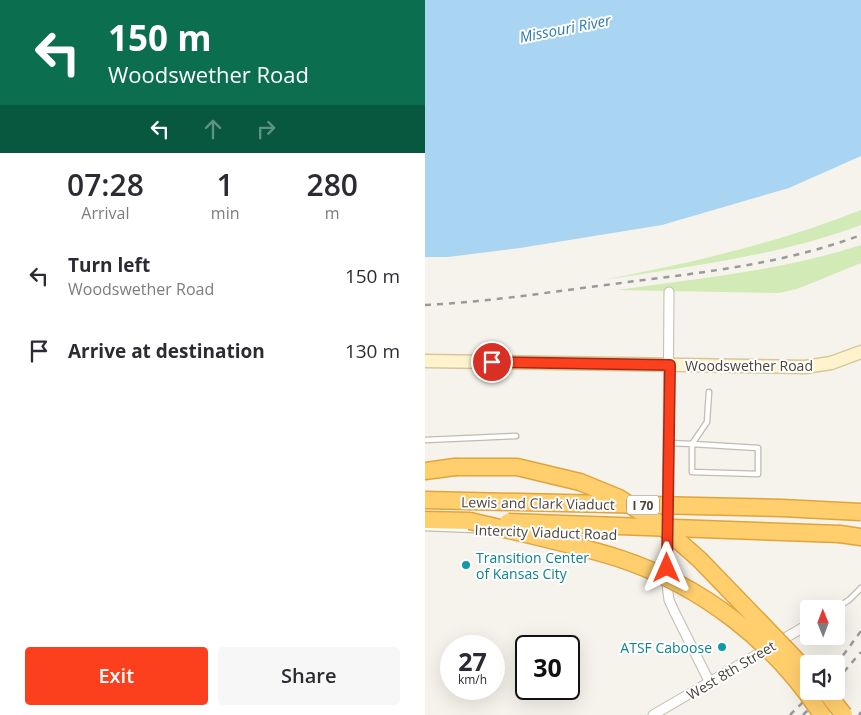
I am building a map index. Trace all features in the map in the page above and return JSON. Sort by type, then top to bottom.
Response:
[{"type":"highway","points":[[425,471],[455,468],[517,467],[580,482],[619,498],[657,522],[700,560],[800,664]]},
{"type":"highway","name":"Lewis and Clark Viaduct","points":[[425,500],[782,508],[861,512]]},
{"type":"highway","name":"Lewis and Clark Viaduct","points":[[425,520],[470,521]]},
{"type":"highway","points":[[470,521],[611,556],[678,583],[733,619],[764,645],[805,689],[822,715]]},
{"type":"highway","name":"I 70","points":[[470,521],[861,536]]},
{"type":"highway","points":[[832,700],[843,715]]},
{"type":"street","points":[[669,292],[670,365],[667,536],[669,600],[710,683]]},
{"type":"street","name":"Woodswether Road","points":[[425,361],[805,367],[831,363],[861,352]]},
{"type":"street","name":"West 8th Street","points":[[653,715],[800,629]]},
{"type":"lane","points":[[669,443],[693,444],[758,448],[757,474],[692,472],[693,444],[707,422],[709,392]]},
{"type":"lane","points":[[425,440],[516,436]]},
{"type":"lane","name":"Intercity Viaduct Road","points":[[425,528],[609,534]]},
{"type":"lane","points":[[657,535],[667,536]]},
{"type":"lane","points":[[845,602],[861,588]]},
{"type":"green space","points":[[861,210],[861,225],[798,245],[701,265],[603,280],[669,267],[734,251],[830,222]]},
{"type":"green space","points":[[861,245],[861,263],[797,289],[778,293],[617,290],[771,268]]},
{"type":"water","name":"Missouri River","points":[[425,0],[861,0],[861,156],[789,188],[662,225],[520,248],[448,257],[425,257]]},
{"type":"railway","points":[[425,305],[472,302],[739,267],[800,254],[861,235]]},
{"type":"railway","points":[[843,655],[861,631]]},
{"type":"railway","points":[[845,671],[861,652]]},
{"type":"railway","points":[[790,715],[805,700]]},
{"type":"railway","points":[[803,715],[818,700]]},
{"type":"place","name":"Transition Center of Kansas City","points":[[466,565]]},
{"type":"place","name":"ATSF Caboose","points":[[722,647]]},
{"type":"route","points":[[492,362],[670,365],[667,568]]}]
